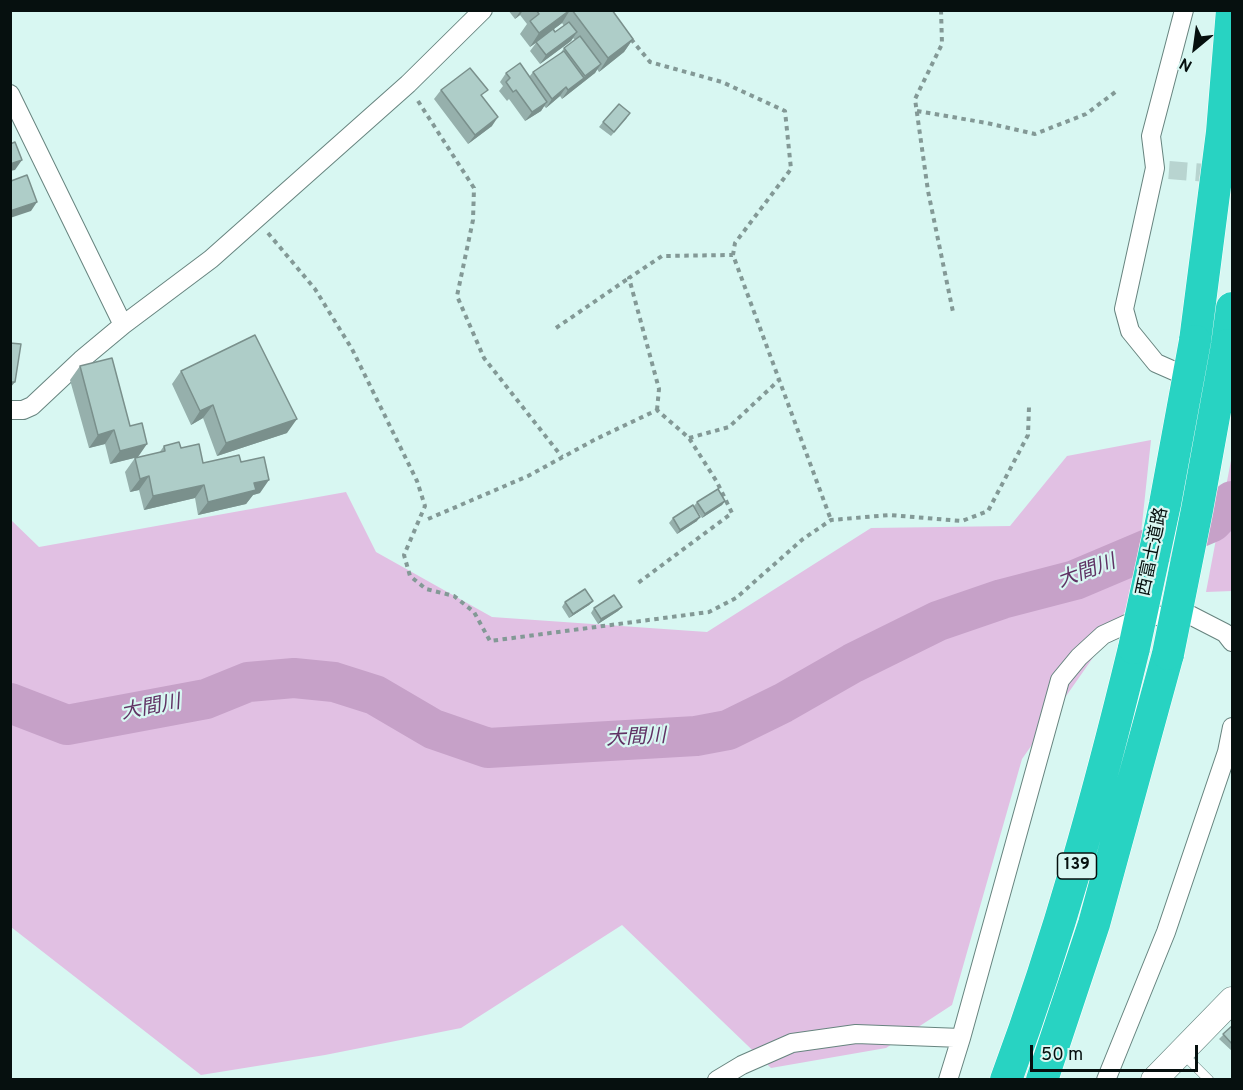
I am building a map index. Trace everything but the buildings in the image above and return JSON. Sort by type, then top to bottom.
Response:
[{"type":"highway","name":"西富士道路","points":[[1006,1080],[1064,911],[1106,763],[1165,504],[1195,341],[1222,132],[1232,10]]},
{"type":"highway","name":"西富士道路","points":[[1042,1080],[1094,924],[1168,654],[1230,350],[1233,308]]},
{"type":"street","points":[[10,410],[23,410],[32,406],[123,325],[211,259],[408,84],[483,10]]},
{"type":"street","points":[[1184,10],[1152,136],[1162,169],[1124,309],[1130,331],[1156,363],[1181,374],[1192,366],[1230,350]]},
{"type":"street","points":[[10,94],[123,325]]},
{"type":"street","points":[[948,1080],[1060,680],[1079,657],[1103,635],[1142,617],[1188,614],[1226,633],[1233,642]]},
{"type":"street","points":[[1106,1080],[1166,932],[1227,752],[1233,727]]},
{"type":"street","points":[[1154,1080],[1233,1000]]},
{"type":"street","points":[[717,1080],[742,1065],[792,1043],[856,1034],[961,1038]]},
{"type":"lane","points":[[1181,1052],[1209,1080]]},
{"type":"path","points":[[941,10],[942,44],[915,99],[928,191],[953,312]]},
{"type":"path","points":[[626,33],[650,62],[722,82],[785,111],[791,169],[735,243],[733,255],[831,520]]},
{"type":"path","points":[[408,84],[474,188],[473,220],[457,296],[484,358],[562,458]]},
{"type":"path","points":[[917,111],[1035,134],[1086,114],[1118,90]]},
{"type":"path","points":[[256,219],[315,289],[352,349],[417,482],[425,506],[404,555],[410,576],[426,589],[454,596],[474,612],[490,641],[709,612],[736,598],[803,538],[831,520],[890,515],[962,521],[988,511],[1028,435],[1029,407]]},
{"type":"path","points":[[556,328],[662,256],[733,255]]},
{"type":"path","points":[[629,278],[659,389],[657,410]]},
{"type":"path","points":[[689,438],[729,427],[779,380]]},
{"type":"path","points":[[428,519],[528,476],[657,410]]},
{"type":"path","points":[[638,583],[732,513],[717,482],[689,438],[657,410]]},
{"type":"shaded area","points":[[1151,440],[1134,599],[1022,759],[952,1005],[886,1048],[771,1068],[622,925],[461,1028],[325,1055],[201,1075],[11,927],[10,519],[39,547],[346,492],[376,552],[492,617],[707,632],[871,528],[1010,526],[1067,456]]},
{"type":"shaded area","points":[[1232,455],[1232,591],[1206,592]]},
{"type":"waterway","name":"大間川","points":[[10,703],[67,725],[206,699],[248,682],[294,678],[334,682],[375,695],[433,729],[488,748],[696,736],[728,730],[783,703],[853,663],[938,621],[1002,599],[1075,580],[1212,522],[1232,501]]},
{"type":"tunnel","points":[[1169,170],[1232,175]]}]
